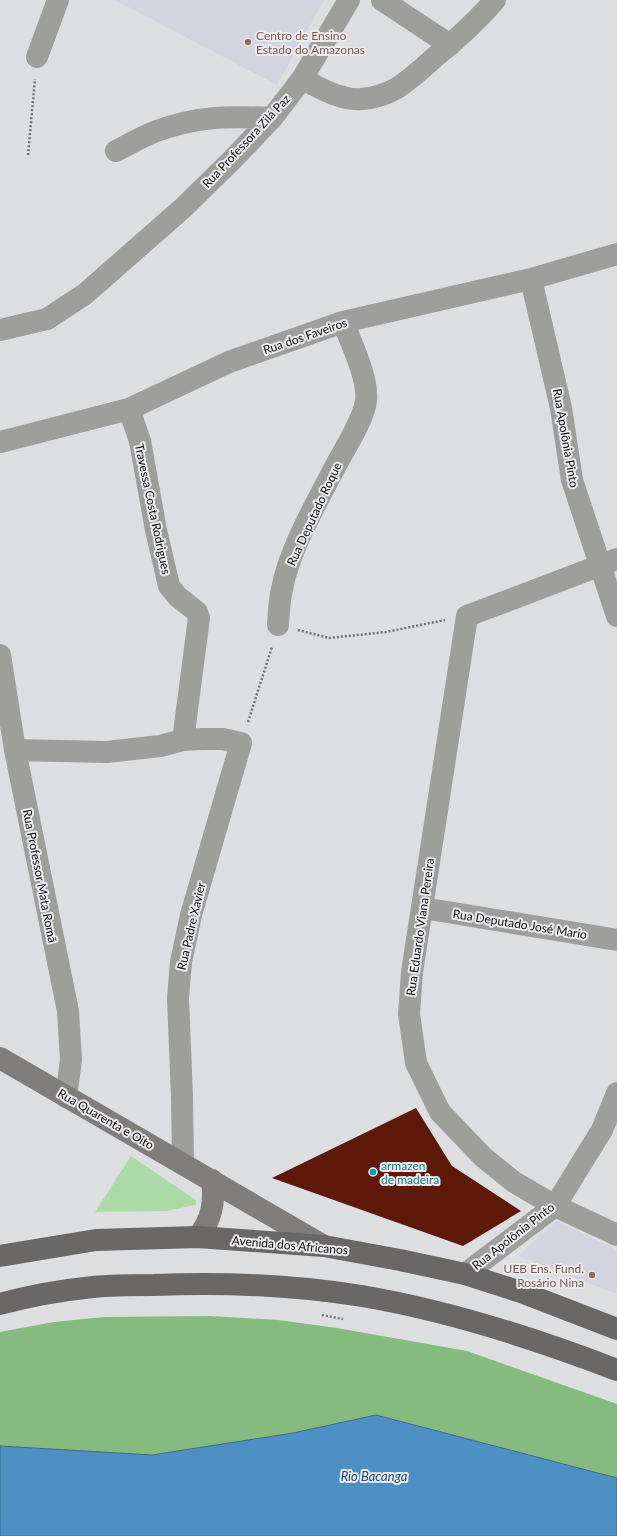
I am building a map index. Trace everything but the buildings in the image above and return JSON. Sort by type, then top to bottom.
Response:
[{"type":"main road","name":"Rua Quarenta e Oito","points":[[0,1058],[66,1098],[183,1163],[324,1246]]},
{"type":"main road","points":[[198,1237],[207,1225],[212,1210],[214,1195],[212,1180]]},
{"type":"main road","name":"Avenida dos Africanos","points":[[0,1256],[96,1240],[198,1237],[324,1246],[465,1274],[521,1292],[617,1329]]},
{"type":"main road","points":[[0,1304],[14,1300],[94,1287],[200,1283],[298,1288],[362,1296],[432,1310],[497,1328],[617,1370]]},
{"type":"street","points":[[37,57],[58,0]]},
{"type":"street","name":"Rua Professora Zilá Paz","points":[[0,330],[47,319],[85,294],[183,208],[272,118],[302,79],[349,0]]},
{"type":"street","points":[[382,0],[450,45]]},
{"type":"street","points":[[302,79],[323,90],[343,96],[361,99],[379,96],[396,88],[414,76],[488,9],[494,0]]},
{"type":"street","points":[[116,151],[152,132],[181,123],[201,119],[233,116],[272,118]]},
{"type":"street","name":"Rua dos Faveiros","points":[[0,442],[129,409],[229,362],[343,322],[532,279],[617,254]]},
{"type":"street","name":"Rua Apolônia Pinto","points":[[532,279],[561,408],[572,480],[608,562],[617,616]]},
{"type":"street","name":"Rua Deputado Roque","points":[[278,625],[282,589],[292,554],[361,416],[366,400],[364,381],[343,322]]},
{"type":"street","name":"Travessa Costa Rodrigues","points":[[129,409],[140,441],[156,530],[169,586],[177,596],[197,612],[199,618],[183,740]]},
{"type":"street","points":[[467,616],[608,562]]},
{"type":"street","name":"Rua Eduardo Viana Pereira","points":[[467,616],[412,972],[409,1014],[416,1063],[440,1112],[483,1156],[514,1182],[555,1206],[617,1235]]},
{"type":"street","name":"Rua Professor Mata Romã","points":[[0,655],[15,750],[68,1011],[71,1060],[66,1098]]},
{"type":"street","points":[[15,750],[107,752],[160,746],[183,740],[202,738],[223,739],[241,743]]},
{"type":"street","name":"Rua Padre Xavier","points":[[183,1163],[178,998],[181,962],[191,915],[241,743]]},
{"type":"street","name":"Rua Deputado José Mario","points":[[422,908],[617,940]]},
{"type":"street","name":"Rua Apolônia Pinto","points":[[465,1274],[555,1206],[602,1130],[617,1093]]},
{"type":"path","points":[[28,155],[37,57]]},
{"type":"path","points":[[241,743],[278,625],[329,638],[386,632],[467,616]]},
{"type":"shaded area","name":"Centro de Ensino Estado do Amazonas","points":[[115,0],[324,0],[277,85]]},
{"type":"shaded area","name":"UEB Ens. Fund. Rosário Nina","points":[[557,1221],[617,1250],[617,1294],[518,1256]]},
{"type":"green space","points":[[131,1156],[196,1200],[196,1205],[166,1211],[95,1212]]},
{"type":"green space","points":[[210,1316],[278,1320],[337,1328],[467,1351],[617,1404],[617,1478],[376,1415],[293,1433],[152,1455],[0,1446],[0,1332],[54,1322],[104,1317]]},
{"type":"water","name":"Rio Bacanga","points":[[376,1415],[617,1478],[617,1536],[0,1536],[0,1446],[152,1455],[293,1433]]},
{"type":"place","name":"Centro de Ensino Estado do Amazonas","points":[[248,42]]},
{"type":"place","name":"armazen de madeira","points":[[373,1172]]},
{"type":"place","name":"UEB Ens. Fund. Rosário Nina","points":[[592,1275]]}]
